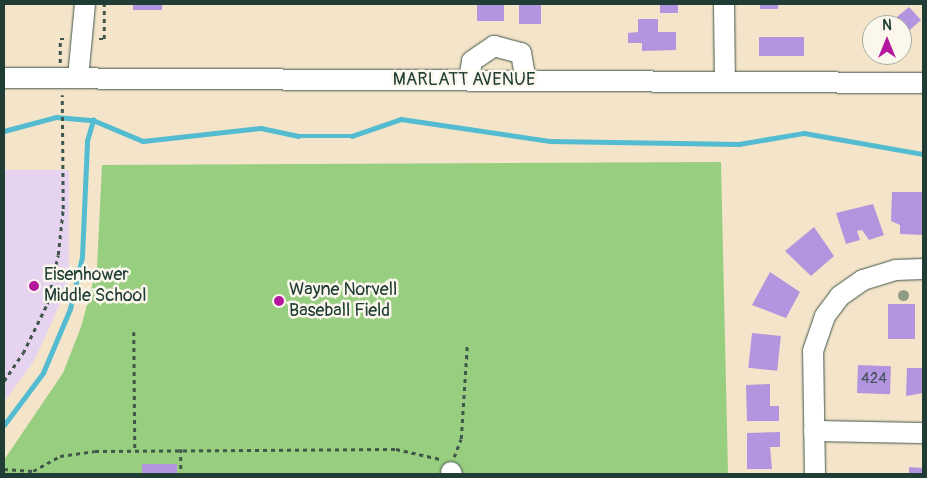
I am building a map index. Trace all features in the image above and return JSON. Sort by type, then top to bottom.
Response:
[{"type":"street","points":[[85,4],[85,78]]},
{"type":"street","points":[[85,78],[92,4]]},
{"type":"street","points":[[724,4],[725,81]]},
{"type":"street","points":[[469,80],[472,61],[480,51],[494,46],[521,53],[526,80]]},
{"type":"street","name":"MARLATT AVENUE","points":[[4,78],[923,83]]},
{"type":"street","points":[[815,474],[813,351],[824,316],[840,296],[873,275],[923,269]]},
{"type":"street","points":[[814,431],[923,433]]},
{"type":"path","points":[[4,381],[47,304],[62,226],[63,100]]},
{"type":"path","points":[[134,332],[135,451]]},
{"type":"path","points":[[4,469],[33,471],[77,452],[181,449],[396,449],[427,454],[450,470],[460,439],[467,345]]},
{"type":"path","points":[[181,449],[182,474]]},
{"type":"shaded area","name":"Eisenhower Middle School","points":[[4,170],[69,170],[69,271],[61,302],[34,361],[4,402]]},
{"type":"green space","points":[[721,162],[728,474],[4,474],[4,460],[63,373],[81,327],[97,268],[102,165]]},
{"type":"building","points":[[133,4],[162,4],[162,10],[133,10]]},
{"type":"building","points":[[477,4],[504,4],[504,21],[477,21]]},
{"type":"building","points":[[519,4],[541,4],[541,24],[519,24]]},
{"type":"building","points":[[660,4],[678,4],[678,13],[660,13]]},
{"type":"building","points":[[760,4],[778,4],[778,9],[760,9]]},
{"type":"building","points":[[909,7],[921,20],[912,28],[912,15],[899,15]]},
{"type":"building","points":[[638,19],[658,19],[658,32],[676,32],[676,50],[642,51],[642,43],[628,43],[628,33],[638,32]]},
{"type":"building","points":[[759,37],[804,37],[804,56],[759,56]]},
{"type":"building","points":[[892,192],[923,192],[923,235],[900,234],[900,225],[891,221]]},
{"type":"building","points":[[873,204],[884,235],[869,240],[862,230],[857,231],[860,240],[846,244],[836,213]]},
{"type":"building","points":[[814,227],[834,256],[811,276],[785,251]]},
{"type":"building","points":[[770,272],[800,292],[786,318],[752,305]]},
{"type":"building","points":[[888,304],[915,304],[915,339],[888,339]]},
{"type":"building","points":[[752,333],[781,336],[777,371],[748,368]]},
{"type":"building","points":[[858,365],[891,366],[890,394],[857,393]]},
{"type":"building","points":[[907,368],[923,368],[923,393],[906,396]]},
{"type":"building","points":[[770,384],[770,406],[779,406],[779,421],[747,421],[746,385]]},
{"type":"building","points":[[780,432],[780,447],[770,447],[772,469],[747,469],[747,433]]},
{"type":"building","points":[[142,464],[177,464],[177,474],[142,474]]},
{"type":"building","points":[[909,467],[923,468],[923,474],[909,474]]},
{"type":"waterway","points":[[4,131],[56,117],[93,120],[143,141],[261,128],[298,136],[352,136],[401,119],[550,141],[739,144],[804,133],[923,154]]},
{"type":"waterway","points":[[4,425],[43,373],[70,309],[82,257],[87,141],[93,120]]},
{"type":"place","name":"Eisenhower Middle School","points":[[34,286]]},
{"type":"place","name":"Wayne Norvell Baseball Field","points":[[279,301]]}]
